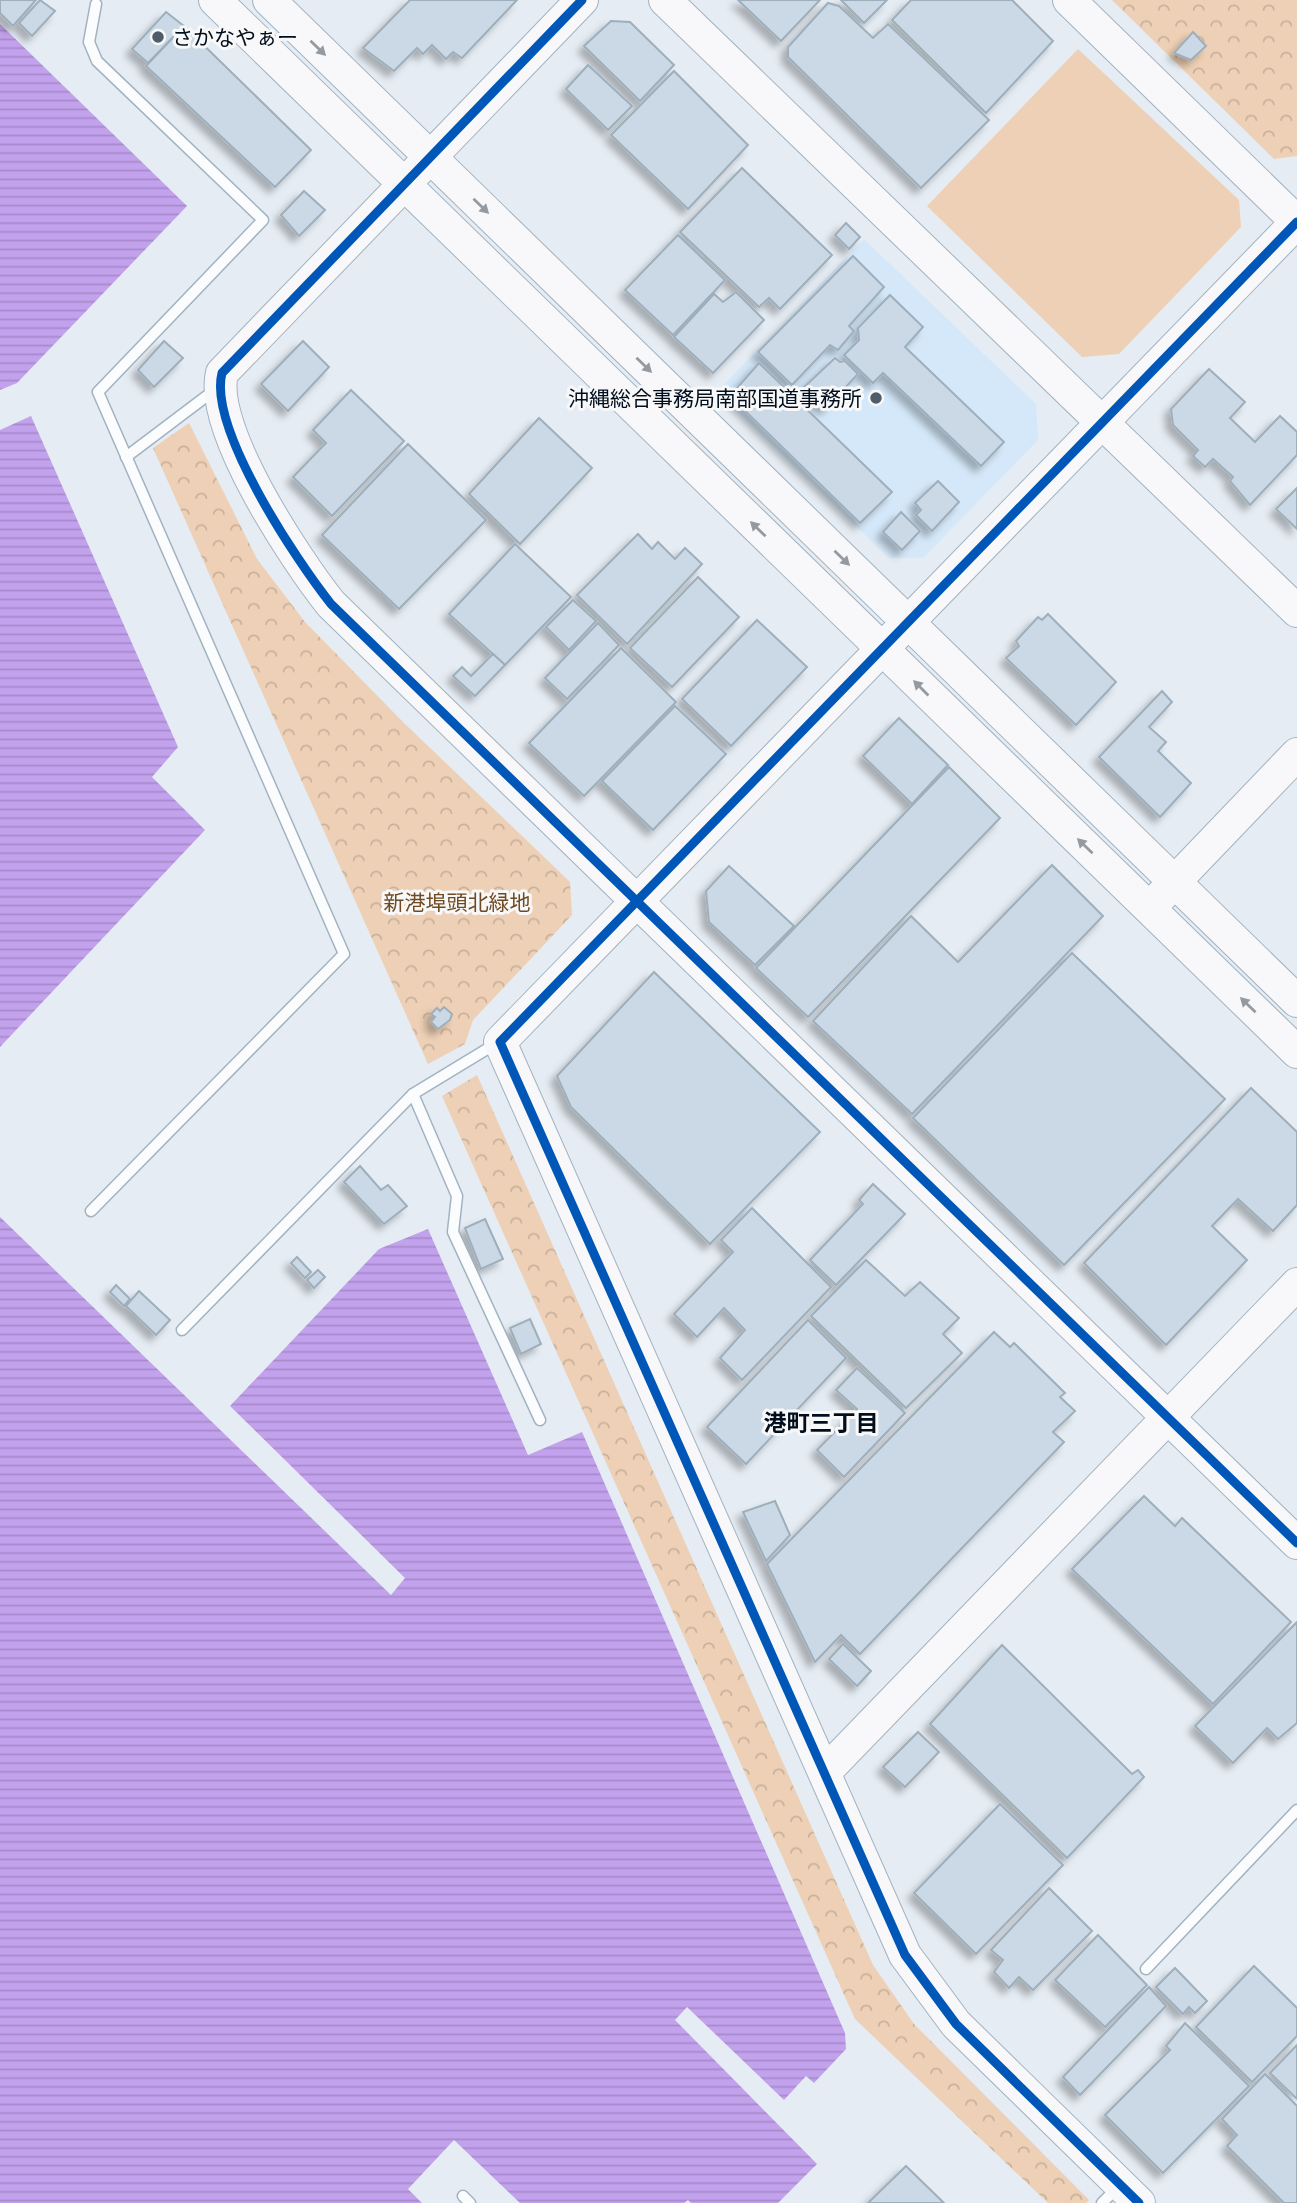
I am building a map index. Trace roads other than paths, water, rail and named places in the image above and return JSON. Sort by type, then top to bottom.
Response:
[{"type":"street","points":[[215,0],[1297,1052]]},
{"type":"street","points":[[269,0],[1297,1001]]},
{"type":"street","points":[[582,0],[230,361],[222,373],[218,387],[221,405],[259,495],[285,542],[331,604],[635,903],[1297,1543]]},
{"type":"street","points":[[665,0],[1297,611]]},
{"type":"street","points":[[1069,0],[1297,222],[500,1042],[905,1955],[929,1992],[956,2024],[1120,2197]]},
{"type":"street","points":[[1149,908],[1297,754]]},
{"type":"street","points":[[825,1772],[1297,1284]]},
{"type":"lane","points":[[91,1211],[344,954],[98,392],[263,220],[97,61],[89,42],[96,1]]},
{"type":"lane","points":[[126,457],[218,387]]},
{"type":"lane","points":[[182,1330],[412,1094],[500,1042]]},
{"type":"lane","points":[[412,1094],[457,1195],[453,1232],[540,1420]]},
{"type":"lane","points":[[1146,1969],[1297,1810]]},
{"type":"place","name":"さかなやぁー","points":[[158,37]]},
{"type":"place","name":"沖縄総合事務局南部国道事務所","points":[[876,398]]},
{"type":"district","name":"港町三丁目","points":[[821,1422]]},
{"type":"park label","name":"新港埠頭北緑地","points":[[457,902]]}]
